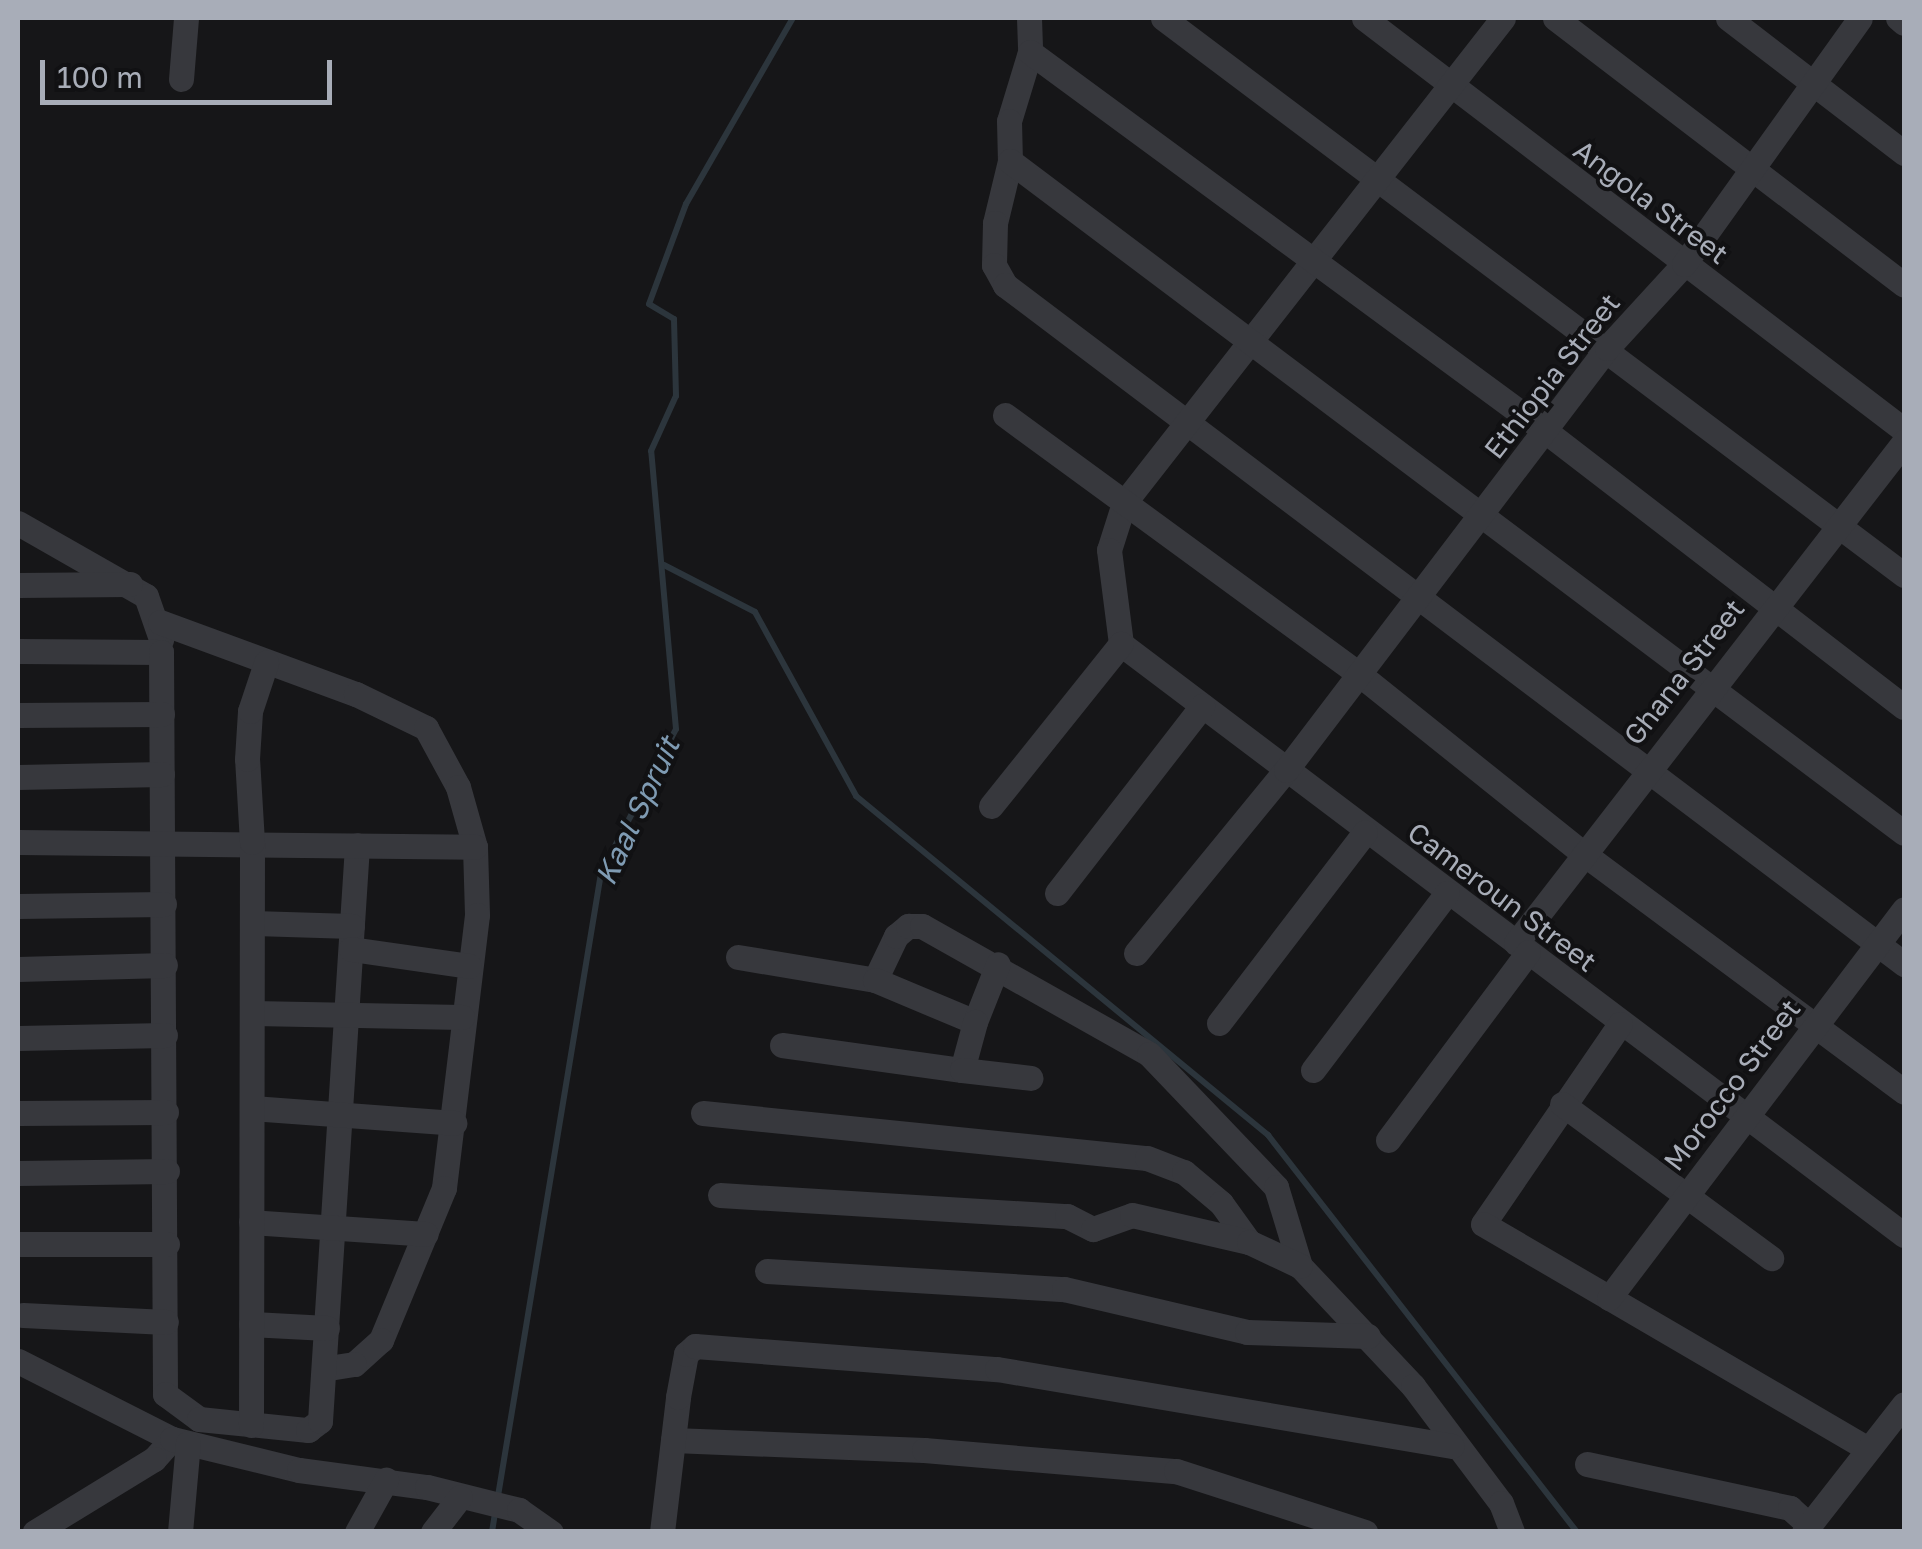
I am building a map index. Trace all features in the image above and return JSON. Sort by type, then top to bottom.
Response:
[{"type":"street","points":[[182,80],[186,18]]},
{"type":"street","points":[[1029,18],[1030,52],[1009,120],[1010,160],[995,223],[999,277],[1184,422],[1418,594],[1904,964]]},
{"type":"street","points":[[1162,18],[1607,348],[1904,575]]},
{"type":"street","name":"Angola Street","points":[[1364,18],[1452,90],[1904,430]]},
{"type":"street","points":[[991,806],[1122,644],[1111,576],[1113,528],[1124,503],[1375,178],[1452,90],[1503,18]]},
{"type":"street","points":[[1555,18],[1904,285]]},
{"type":"street","points":[[1728,18],[1904,153]]},
{"type":"street","name":"Ethiopia Street","points":[[1136,953],[1286,770],[1607,348],[1684,264],[1749,166],[1860,18]]},
{"type":"street","points":[[1898,18],[1904,22]]},
{"type":"street","points":[[1030,52],[1544,430],[1904,707]]},
{"type":"street","points":[[1010,160],[1904,833]]},
{"type":"street","points":[[1004,415],[1359,674],[1584,854],[1818,1022],[1904,1092]]},
{"type":"street","name":"Ghana Street","points":[[1388,1140],[1646,769],[1904,442]]},
{"type":"street","points":[[18,522],[130,584],[146,596],[160,622],[169,1399],[199,1418],[251,1425],[316,1426],[327,1328],[357,845]]},
{"type":"street","points":[[18,586],[130,584]]},
{"type":"street","points":[[160,622],[356,694],[426,728],[458,787],[475,847],[478,883],[448,1174],[381,1340],[354,1364],[324,1369]]},
{"type":"street","name":"Cameroun Street","points":[[1122,644],[1365,832],[1904,1235]]},
{"type":"street","points":[[18,652],[161,652]]},
{"type":"street","points":[[251,1425],[252,842],[248,743],[266,663]]},
{"type":"street","points":[[1058,893],[1202,706]]},
{"type":"street","points":[[18,715],[162,714]]},
{"type":"street","points":[[18,777],[162,774]]},
{"type":"street","points":[[1220,1022],[1365,832]]},
{"type":"street","points":[[18,842],[163,840],[475,847]]},
{"type":"street","points":[[1313,1070],[1447,893]]},
{"type":"street","points":[[18,906],[164,904]]},
{"type":"street","name":"Morocco Street","points":[[1609,1298],[1904,909]]},
{"type":"street","points":[[252,923],[352,937],[470,966]]},
{"type":"street","points":[[875,980],[891,943],[908,926],[939,933],[1149,1054],[1276,1187],[1300,1266]]},
{"type":"street","points":[[738,957],[875,980],[975,1022]]},
{"type":"street","points":[[962,1070],[975,1022],[998,964]]},
{"type":"street","points":[[18,969],[164,965]]},
{"type":"street","points":[[252,1013],[462,1017]]},
{"type":"street","points":[[1620,1024],[1482,1224],[1871,1442]]},
{"type":"street","points":[[18,1038],[166,1035]]},
{"type":"street","points":[[782,1045],[1032,1078]]},
{"type":"street","points":[[1562,1104],[1770,1258]]},
{"type":"street","points":[[252,1108],[454,1123]]},
{"type":"street","points":[[18,1113],[166,1112]]},
{"type":"street","points":[[704,1113],[1147,1158],[1184,1172],[1222,1203],[1249,1242]]},
{"type":"street","points":[[18,1173],[167,1172]]},
{"type":"street","points":[[720,1195],[1066,1216],[1094,1229],[1132,1215],[1249,1242],[1300,1266],[1368,1336],[1413,1386],[1452,1446],[1501,1503],[1512,1532]]},
{"type":"street","points":[[251,1222],[426,1234]]},
{"type":"street","points":[[18,1244],[166,1244]]},
{"type":"street","points":[[767,1271],[1064,1289],[1247,1332],[1368,1336]]},
{"type":"street","points":[[23,1315],[166,1322]]},
{"type":"street","points":[[251,1324],[327,1328]]},
{"type":"street","points":[[661,1532],[686,1354],[702,1346],[997,1369],[1452,1446]]},
{"type":"street","points":[[18,1361],[180,1441],[299,1470],[386,1480],[518,1510],[552,1532]]},
{"type":"street","points":[[1587,1464],[1790,1508],[1806,1528],[1904,1404]]},
{"type":"street","points":[[673,1440],[924,1450],[1176,1470],[1366,1532]]},
{"type":"street","points":[[35,1532],[180,1441]]},
{"type":"street","points":[[180,1441],[180,1532]]},
{"type":"street","points":[[357,1532],[386,1480]]},
{"type":"street","points":[[433,1532],[467,1500]]},
{"type":"waterway","name":"Kaal Spruit","points":[[498,1496],[601,873],[676,729],[651,451],[676,396],[674,319],[649,304],[686,204],[793,18]]},
{"type":"waterway","points":[[664,565],[755,612],[856,796],[1268,1135],[1577,1532]]},
{"type":"waterway","name":"Kaal Spruit","points":[[492,1532],[495,1513]]}]
